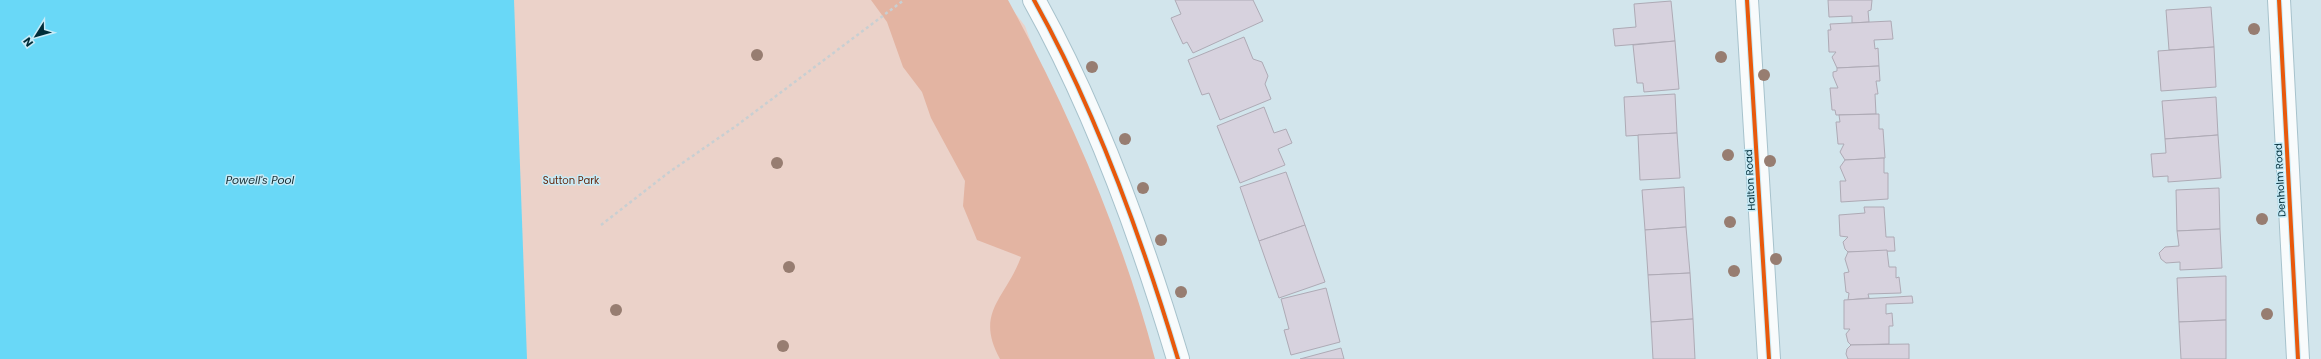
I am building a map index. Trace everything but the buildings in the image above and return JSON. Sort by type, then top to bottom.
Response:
[{"type":"street","points":[[1034,0],[1100,136],[1162,305],[1178,359]]},
{"type":"street","name":"Halton Road","points":[[1747,0],[1768,359]]},
{"type":"street","name":"Denholm Road","points":[[2279,0],[2298,359]]},
{"type":"path","points":[[601,225],[668,173],[736,126],[904,0]]},
{"type":"green space","name":"Sutton Park","points":[[0,0],[1005,0],[1025,26],[1140,333],[1143,359],[0,359]]},
{"type":"shaded area","points":[[871,0],[1008,0],[1052,86],[1092,175],[1127,266],[1155,359],[1000,359],[993,343],[990,329],[991,317],[995,306],[1015,271],[1021,257],[977,240],[963,206],[965,181],[931,118],[922,92],[903,67],[887,22]]},
{"type":"water","name":"Powell's Pool","points":[[0,0],[514,0],[527,359],[0,359]]},
{"type":"cycle path","points":[[1034,0],[1077,85],[1097,130],[1133,221],[1178,359]]},
{"type":"cycle path","points":[[1747,0],[1769,359]]},
{"type":"cycle path","points":[[2279,0],[2298,359]]}]
